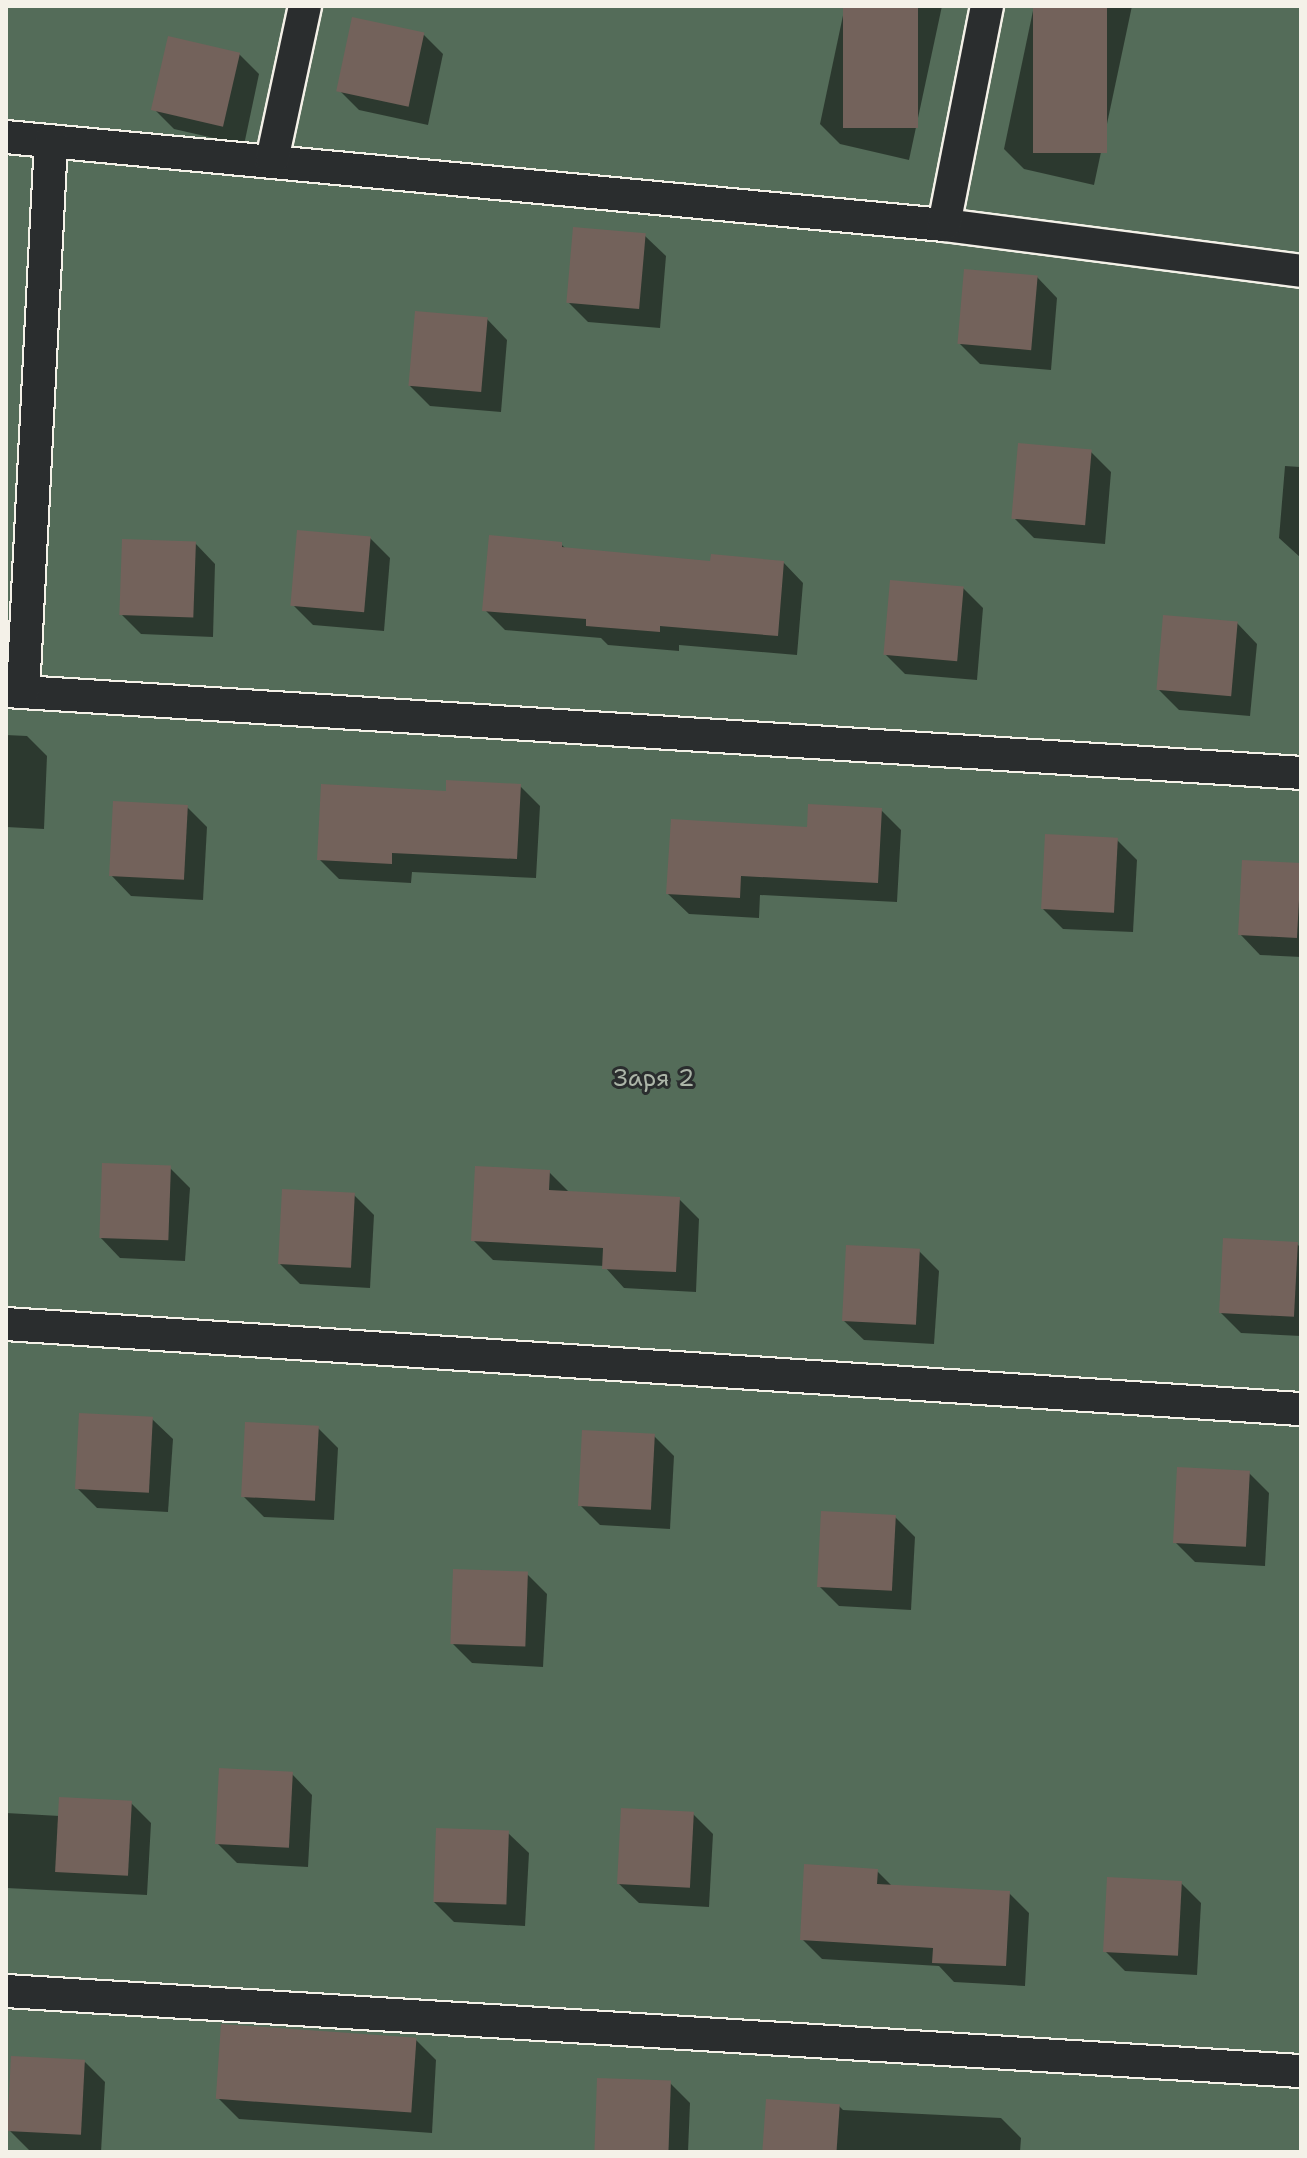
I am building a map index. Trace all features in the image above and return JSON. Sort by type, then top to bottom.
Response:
[{"type":"lane","points":[[272,160],[305,6]]},
{"type":"lane","points":[[944,225],[987,6]]},
{"type":"lane","points":[[6,137],[944,225],[1301,271]]},
{"type":"lane","points":[[51,142],[15,692],[1301,773]]},
{"type":"lane","points":[[6,1324],[1301,1409]]},
{"type":"lane","points":[[6,1991],[1301,2071]]},
{"type":"green space","name":"Заря 2","points":[[6,6],[1301,6],[1301,2152],[6,2152]]},
{"type":"building","points":[[843,6],[918,6],[918,128],[843,128]]},
{"type":"building","points":[[1033,6],[1107,6],[1107,153],[1033,153]]},
{"type":"building","points":[[352,17],[424,32],[409,107],[336,91]]},
{"type":"building","points":[[168,36],[240,53],[223,127],[151,110]]},
{"type":"building","points":[[573,227],[646,233],[639,309],[566,303]]},
{"type":"building","points":[[964,269],[1038,275],[1031,350],[957,344]]},
{"type":"building","points":[[415,311],[488,317],[481,392],[408,386]]},
{"type":"building","points":[[1018,443],[1092,449],[1085,525],[1011,519]]},
{"type":"building","points":[[297,530],[371,536],[364,612],[290,606]]},
{"type":"building","points":[[489,535],[562,542],[562,547],[710,561],[711,554],[784,561],[778,636],[660,626],[660,632],[586,626],[586,619],[482,611]]},
{"type":"building","points":[[122,539],[196,542],[193,618],[119,615]]},
{"type":"building","points":[[890,580],[964,586],[957,661],[883,655]]},
{"type":"building","points":[[1163,615],[1238,622],[1231,696],[1156,690]]},
{"type":"building","points":[[446,780],[521,784],[517,859],[392,853],[392,864],[317,860],[321,784],[446,791]]},
{"type":"building","points":[[113,801],[188,805],[184,880],[109,876]]},
{"type":"building","points":[[808,804],[882,808],[878,883],[741,876],[740,898],[666,894],[671,819],[807,827]]},
{"type":"building","points":[[1045,834],[1118,838],[1114,913],[1041,909]]},
{"type":"building","points":[[1242,860],[1301,863],[1297,938],[1238,935]]},
{"type":"building","points":[[102,1163],[171,1165],[168,1240],[99,1238]]},
{"type":"building","points":[[475,1166],[550,1170],[549,1190],[680,1197],[676,1272],[602,1269],[603,1248],[471,1241]]},
{"type":"building","points":[[282,1189],[355,1193],[351,1268],[278,1264]]},
{"type":"building","points":[[1223,1238],[1298,1242],[1294,1317],[1219,1313]]},
{"type":"building","points":[[846,1245],[920,1249],[916,1325],[842,1321]]},
{"type":"building","points":[[79,1413],[153,1417],[149,1493],[75,1489]]},
{"type":"building","points":[[245,1422],[319,1426],[315,1501],[241,1497]]},
{"type":"building","points":[[582,1430],[655,1434],[651,1510],[578,1506]]},
{"type":"building","points":[[1177,1467],[1250,1471],[1246,1547],[1173,1543]]},
{"type":"building","points":[[821,1511],[896,1515],[892,1591],[817,1587]]},
{"type":"building","points":[[453,1569],[528,1572],[525,1647],[450,1644]]},
{"type":"building","points":[[219,1768],[293,1772],[289,1848],[215,1844]]},
{"type":"building","points":[[59,1797],[132,1801],[128,1876],[55,1872]]},
{"type":"building","points":[[621,1808],[694,1812],[690,1888],[617,1884]]},
{"type":"building","points":[[436,1828],[509,1831],[506,1905],[433,1902]]},
{"type":"building","points":[[804,1864],[878,1869],[877,1884],[1010,1891],[1006,1966],[932,1963],[933,1948],[800,1940]]},
{"type":"building","points":[[1107,1877],[1182,1881],[1178,1956],[1103,1952]]},
{"type":"building","points":[[221,2024],[417,2038],[411,2112],[216,2099]]},
{"type":"building","points":[[11,2056],[85,2060],[81,2135],[7,2131]]},
{"type":"building","points":[[597,2078],[671,2081],[668,2152],[594,2152]]},
{"type":"building","points":[[766,2099],[840,2104],[836,2152],[762,2152]]}]
